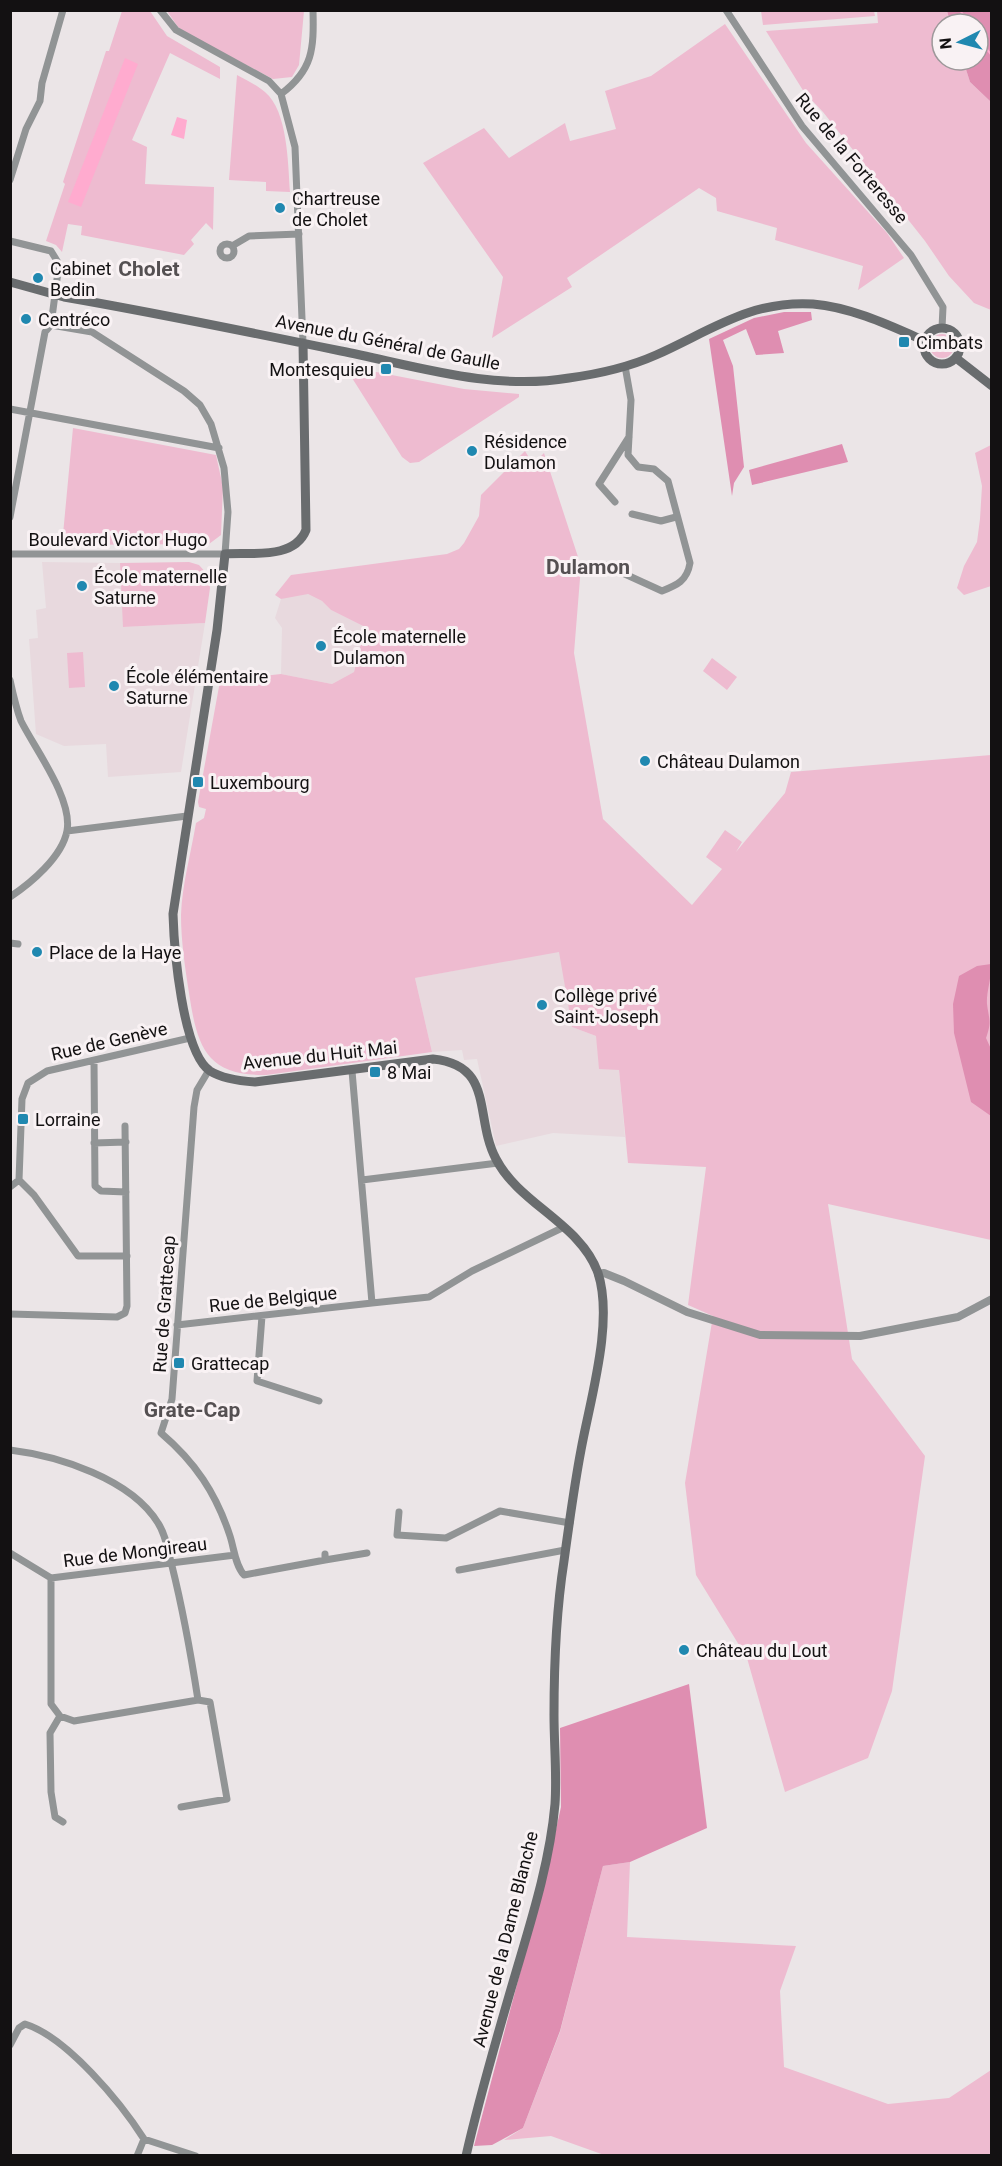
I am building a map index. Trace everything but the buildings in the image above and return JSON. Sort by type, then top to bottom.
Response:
[{"type":"main road","name":"Avenue du Général de Gaulle","points":[[10,282],[56,295],[464,377],[504,381],[567,379],[625,366],[656,355],[737,315],[782,304],[812,304],[841,309],[925,341]]},
{"type":"main road","points":[[942,328],[953,332],[959,342],[956,358],[945,364],[933,362],[926,353],[925,341],[931,332],[942,328]]},
{"type":"main road","points":[[209,1070],[199,1059],[190,1038],[175,949],[173,914],[217,630],[225,554],[287,549],[298,542],[306,530],[303,343]]},
{"type":"main road","points":[[956,358],[992,386]]},
{"type":"main road","name":"Avenue du Huit Mai","points":[[209,1070],[234,1080],[255,1082],[434,1059],[452,1061],[465,1068],[473,1077],[491,1150],[498,1163],[508,1177],[588,1256],[598,1275],[602,1308],[599,1346],[566,1549]]},
{"type":"main road","name":"Avenue de la Dame Blanche","points":[[466,2156],[525,1941],[549,1841],[555,1804],[555,1637],[566,1549]]},
{"type":"street","points":[[10,180],[26,129],[40,101],[42,83],[63,10]]},
{"type":"street","points":[[160,10],[176,30],[269,81],[281,94],[295,147],[303,343]]},
{"type":"street","points":[[281,94],[298,81],[305,72],[313,36],[312,10]]},
{"type":"street","name":"Rue de la Forteresse","points":[[726,10],[802,126],[911,255],[943,307],[942,328]]},
{"type":"street","points":[[232,246],[249,236],[299,234]]},
{"type":"street","points":[[10,242],[54,254],[59,264],[51,325],[45,332],[28,412],[10,517]]},
{"type":"street","points":[[51,325],[92,332],[184,391],[200,405],[211,424],[219,448],[228,493],[225,554]]},
{"type":"street","points":[[605,565],[662,591],[680,584],[688,574],[690,563],[668,481],[654,469],[638,467],[628,455],[631,400],[625,366]]},
{"type":"street","points":[[10,409],[219,448]]},
{"type":"street","points":[[615,502],[599,484],[630,435]]},
{"type":"street","points":[[632,514],[661,521],[676,517]]},
{"type":"street","name":"Boulevard Victor Hugo","points":[[10,554],[225,554]]},
{"type":"street","points":[[10,680],[19,715],[64,806],[67,831],[57,853],[36,877],[10,897]]},
{"type":"street","points":[[10,719],[19,715]]},
{"type":"street","points":[[67,831],[187,816]]},
{"type":"street","name":"Rue de Genève","points":[[19,1180],[22,1099],[28,1083],[47,1071],[190,1038]]},
{"type":"street","points":[[94,1060],[95,1186],[101,1191],[126,1192]]},
{"type":"street","name":"Rue de Grattecap","points":[[209,1070],[197,1090],[194,1107],[172,1399],[161,1434],[187,1455],[205,1479],[219,1507],[235,1555]]},
{"type":"street","points":[[352,1071],[372,1303]]},
{"type":"street","points":[[10,1314],[117,1317],[125,1313],[127,1256],[125,1126]]},
{"type":"street","points":[[94,1143],[126,1142]]},
{"type":"street","points":[[362,1180],[498,1163]]},
{"type":"street","points":[[10,1187],[19,1180],[34,1195],[78,1256],[127,1256]]},
{"type":"street","name":"Rue de Belgique","points":[[177,1325],[429,1297],[472,1271],[562,1228]]},
{"type":"street","points":[[598,1275],[604,1273],[687,1312],[760,1335],[860,1336],[958,1317],[977,1309],[992,1299]]},
{"type":"street","points":[[262,1316],[257,1381],[319,1401]]},
{"type":"street","points":[[10,1450],[32,1453],[71,1464],[105,1479],[132,1496],[159,1524],[183,1610],[198,1700]]},
{"type":"street","points":[[399,1512],[397,1535],[440,1538],[452,1536],[500,1511],[570,1523]]},
{"type":"street","points":[[459,1570],[566,1549]]},
{"type":"street","name":"Rue de Mongireau","points":[[10,1552],[51,1578],[235,1555]]},
{"type":"street","points":[[235,1555],[240,1571],[248,1575],[325,1557],[367,1553]]},
{"type":"street","points":[[51,1578],[51,1704],[60,1716],[74,1721],[198,1700],[210,1702],[227,1799],[181,1806]]},
{"type":"street","points":[[60,1716],[50,1733],[51,1792],[55,1817],[63,1822]]},
{"type":"street","points":[[10,2045],[19,2028],[29,2025],[72,2055],[118,2104],[144,2139],[196,2156]]},
{"type":"street","points":[[137,2156],[144,2139]]},
{"type":"shaded area","points":[[122,11],[150,11],[167,36],[220,67],[220,79],[170,53],[132,140],[147,147],[145,184],[214,187],[213,230],[206,223],[191,240],[194,244],[184,255],[81,235],[82,226],[68,224],[62,252],[56,245],[46,241],[106,51],[109,51]]},
{"type":"shaded area","points":[[167,11],[304,11],[299,65],[292,77],[273,79],[189,35],[178,27]]},
{"type":"shaded area","points":[[761,11],[874,11],[875,16],[763,25]]},
{"type":"shaded area","points":[[877,11],[947,11],[930,12],[930,72],[967,72],[970,82],[991,102],[991,310],[974,303],[949,276],[925,241],[823,112],[804,92],[766,31],[878,23]]},
{"type":"shaded area","points":[[991,11],[991,102],[970,82],[967,72],[990,72],[990,12],[947,12]]},
{"type":"shaded area","points":[[725,24],[806,143],[887,233],[904,258],[858,290],[863,266],[775,240],[777,228],[717,211],[716,198],[699,188],[567,278],[572,287],[492,338],[503,277],[423,163],[484,128],[509,158],[565,123],[570,141],[616,129],[605,91],[651,76]]},
{"type":"shaded area","points":[[125,58],[138,64],[81,207],[68,202]]},
{"type":"shaded area","points":[[237,75],[265,92],[273,101],[278,112],[285,139],[290,192],[266,191],[266,182],[229,180]]},
{"type":"shaded area","points":[[177,117],[187,120],[184,139],[171,135]]},
{"type":"shaded area","points":[[784,312],[811,312],[812,320],[778,331],[784,353],[756,355],[746,329],[723,340],[733,366],[744,467],[734,483],[732,496],[709,339],[754,318]]},
{"type":"shaded area","points":[[942,334],[951,337],[954,346],[951,355],[942,358],[933,355],[930,346],[933,337]]},
{"type":"shaded area","points":[[340,365],[464,389],[519,394],[519,397],[419,462],[410,463],[402,457],[347,370]]},
{"type":"shaded area","points":[[73,428],[216,455],[223,487],[221,535],[209,544],[62,545]]},
{"type":"shaded area","points":[[842,444],[848,462],[752,485],[749,470]]},
{"type":"shaded area","points":[[991,445],[991,586],[964,595],[957,588],[964,566],[977,542],[980,519],[982,486],[975,453]]},
{"type":"shaded area","points":[[525,451],[533,464],[544,453],[581,566],[574,653],[603,819],[692,905],[722,869],[706,857],[725,830],[742,842],[736,852],[785,793],[791,772],[991,755],[991,1240],[828,1204],[852,1359],[925,1456],[892,1691],[868,1758],[785,1792],[747,1658],[696,1575],[685,1483],[713,1316],[688,1305],[706,1167],[628,1163],[619,1070],[599,1069],[596,1036],[572,1027],[559,952],[415,978],[432,1052],[266,1075],[246,1074],[229,1070],[208,1054],[201,1042],[192,1011],[182,944],[182,904],[196,823],[204,818],[206,809],[199,807],[198,802],[220,681],[281,674],[332,684],[354,672],[365,627],[331,610],[322,601],[308,594],[281,599],[275,595],[291,575],[447,554],[459,549],[479,516],[481,495]]},
{"type":"shaded area","name":"École élémentaire Saturne","points":[[42,562],[120,563],[124,627],[205,623],[181,772],[108,777],[106,744],[64,746],[36,734],[29,639],[38,638],[36,610],[46,608]]},
{"type":"shaded area","points":[[189,562],[199,565],[208,575],[210,588],[205,623],[123,627],[120,563]]},
{"type":"shaded area","name":"École maternelle Dulamon","points":[[295,594],[308,594],[322,601],[331,610],[365,627],[354,672],[332,684],[281,674],[282,628],[275,618],[281,599]]},
{"type":"shaded area","points":[[83,652],[85,687],[69,688],[67,653]]},
{"type":"shaded area","points":[[712,658],[737,677],[727,690],[703,671]]},
{"type":"shaded area","points":[[560,951],[572,1027],[596,1036],[619,1070],[625,1137],[553,1133],[496,1146],[477,1059],[464,1060],[462,1050],[432,1052],[415,978]]},
{"type":"shaded area","points":[[991,964],[987,1000],[989,1024],[986,1038],[991,1049],[991,1116],[971,1102],[954,1033],[953,1004],[959,976],[977,966]]},
{"type":"shaded area","points":[[689,1684],[707,1828],[630,1862],[603,1866],[560,2031],[523,2128],[492,2145],[474,2146],[545,1879],[561,1807],[560,1728]]},
{"type":"shaded area","points":[[630,1862],[627,1937],[796,1946],[780,1991],[784,2067],[888,2104],[949,2098],[991,2070],[991,2155],[607,2156],[551,2136],[504,2140],[523,2128],[560,2032],[603,1866]]},
{"type":"place","name":"Chartreuse de Cholet","points":[[280,208]]},
{"type":"place","name":"Cabinet Bedin","points":[[38,278]]},
{"type":"place","name":"Centréco","points":[[26,319]]},
{"type":"place","name":"Cimbats","points":[[904,342]]},
{"type":"place","name":"Montesquieu","points":[[386,369]]},
{"type":"place","name":"Résidence Dulamon","points":[[472,451]]},
{"type":"place","name":"École maternelle Saturne","points":[[82,586]]},
{"type":"place","name":"École maternelle Dulamon","points":[[321,646]]},
{"type":"place","name":"École élémentaire Saturne","points":[[114,686]]},
{"type":"place","name":"Château Dulamon","points":[[645,761]]},
{"type":"place","name":"Luxembourg","points":[[198,782]]},
{"type":"place","name":"Place de la Haye","points":[[37,952]]},
{"type":"place","name":"Collège privé Saint-Joseph","points":[[542,1005]]},
{"type":"place","name":"8 Mai","points":[[375,1072]]},
{"type":"place","name":"Lorraine","points":[[23,1119]]},
{"type":"place","name":"Grattecap","points":[[179,1363]]},
{"type":"place","name":"Château du Lout","points":[[684,1650]]},
{"type":"district","name":"Cholet","points":[[149,269]]},
{"type":"district","name":"Dulamon","points":[[588,567]]},
{"type":"district","name":"Grate-Cap","points":[[192,1410]]}]
